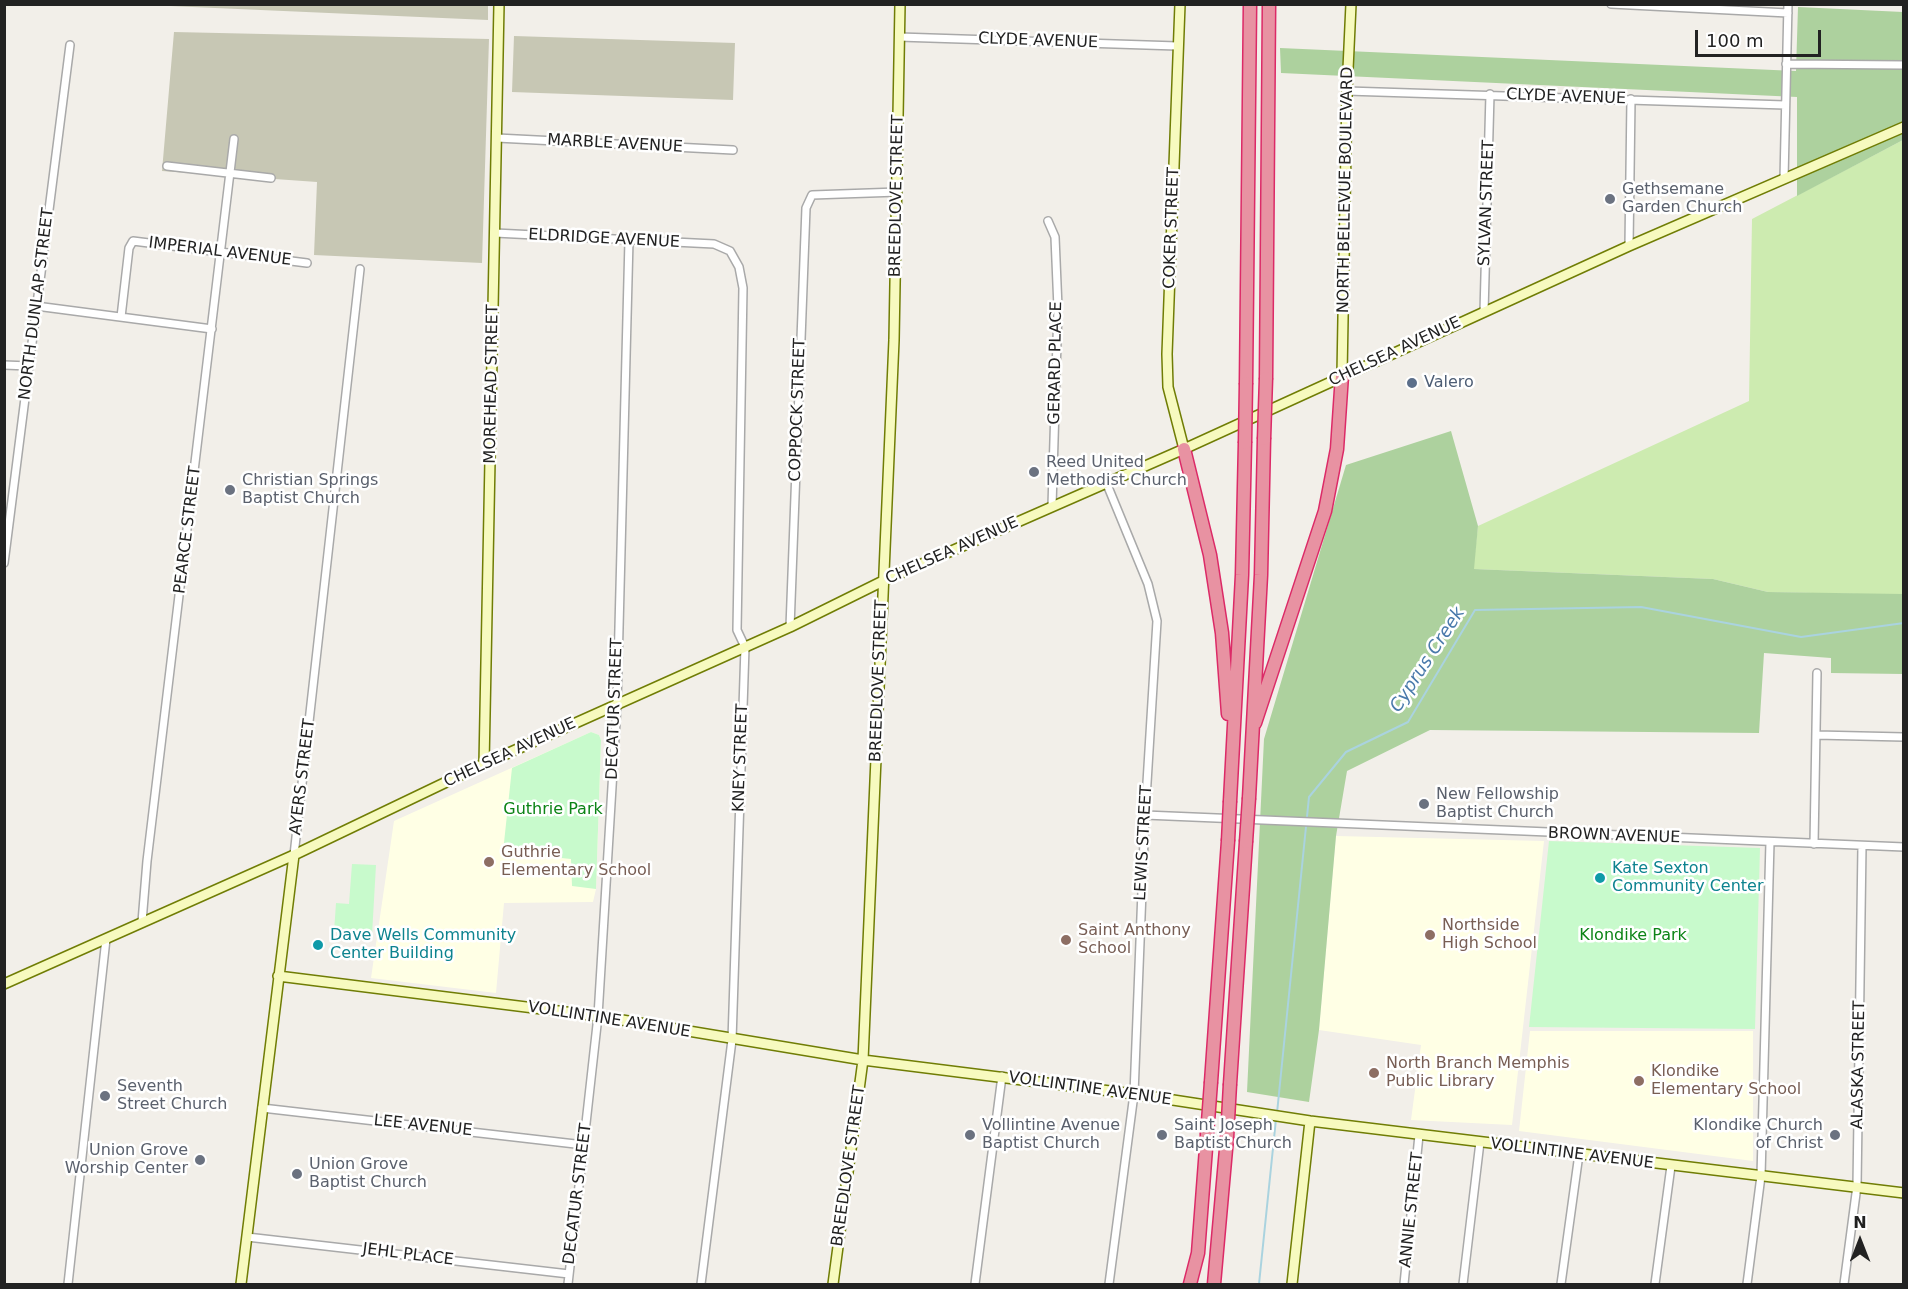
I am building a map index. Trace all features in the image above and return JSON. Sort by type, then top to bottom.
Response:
[{"type":"highway","points":[[1190,1284],[1198,1253],[1232,775],[1245,443],[1250,4]]},
{"type":"highway","points":[[1214,1284],[1227,1138],[1255,723],[1266,378],[1269,4]]},
{"type":"highway","points":[[1255,723],[1325,511],[1337,449],[1342,375]]},
{"type":"highway","points":[[1184,449],[1210,555],[1222,633],[1232,775]]},
{"type":"street","name":"MOREHEAD STREET","points":[[484,764],[499,4]]},
{"type":"street","name":"BREEDLOVE STREET","points":[[833,1284],[863,1060],[898,192],[900,4]]},
{"type":"street","name":"COKER STREET","points":[[1179,4],[1167,365],[1168,387],[1184,449]]},
{"type":"street","name":"NORTH BELLEVUE BOULEVARD","points":[[1342,375],[1347,91],[1352,4]]},
{"type":"street","points":[[1611,4],[1788,9],[1784,179]]},
{"type":"street","name":"CLYDE AVENUE","points":[[898,37],[1177,46]]},
{"type":"street","name":"NORTH DUNLAP STREET","points":[[4,564],[70,45]]},
{"type":"street","points":[[1786,64],[1904,65]]},
{"type":"street","name":"CLYDE AVENUE","points":[[1347,91],[1785,105]]},
{"type":"street","name":"SYLVAN STREET","points":[[1484,312],[1490,94]]},
{"type":"street","points":[[1629,246],[1631,99]]},
{"type":"street","name":"CHELSEA AVENUE","points":[[4,984],[294,855],[484,764],[790,627],[883,581],[1184,449],[1629,246],[1904,127]]},
{"type":"street","name":"MARBLE AVENUE","points":[[497,138],[733,150]]},
{"type":"street","name":"PEARCE STREET","points":[[142,922],[148,849],[234,139]]},
{"type":"street","points":[[166,165],[271,178]]},
{"type":"street","name":"COPPOCK STREET","points":[[790,627],[806,208],[812,195],[898,192]]},
{"type":"street","name":"GERARD PLACE","points":[[1048,220],[1056,237],[1058,308],[1052,506]]},
{"type":"street","name":"ELDRIDGE AVENUE","points":[[495,233],[714,244]]},
{"type":"street","name":"IMPERIAL AVENUE","points":[[121,317],[129,248],[133,240],[307,263]]},
{"type":"street","name":"DECATUR STREET","points":[[568,1284],[598,1016],[617,705],[629,240]]},
{"type":"street","name":"KNEY STREET","points":[[701,1284],[732,1040],[745,647],[737,630],[743,288],[739,267],[730,251],[714,244]]},
{"type":"street","name":"AYERS STREET","points":[[241,1284],[294,855],[360,269]]},
{"type":"street","points":[[36,306],[212,329]]},
{"type":"street","points":[[4,365],[29,366]]},
{"type":"street","name":"LEWIS STREET","points":[[1106,482],[1148,584],[1157,621],[1145,815],[1134,1094],[1109,1284]]},
{"type":"street","points":[[1814,844],[1817,673]]},
{"type":"street","points":[[1816,735],[1904,737]]},
{"type":"street","name":"BROWN AVENUE","points":[[1145,815],[1904,847]]},
{"type":"street","points":[[1747,1284],[1761,1176],[1770,842]]},
{"type":"street","name":"ALASKA STREET","points":[[1844,1284],[1857,1186],[1862,846]]},
{"type":"street","points":[[68,1284],[106,939]]},
{"type":"street","name":"VOLLINTINE AVENUE","points":[[278,976],[598,1016],[863,1060],[1134,1094],[1293,1119],[1904,1193]]},
{"type":"street","points":[[975,1284],[1002,1077]]},
{"type":"street","name":"LEE AVENUE","points":[[262,1108],[584,1145]]},
{"type":"street","points":[[1292,1284],[1310,1121]]},
{"type":"street","name":"ANNIE STREET","points":[[1404,1284],[1419,1135]]},
{"type":"street","points":[[1463,1284],[1480,1142]]},
{"type":"street","points":[[1561,1284],[1579,1154]]},
{"type":"street","points":[[1655,1284],[1671,1166]]},
{"type":"street","name":"JEHL PLACE","points":[[247,1237],[569,1274]]},
{"type":"shaded area","points":[[147,4],[488,4],[488,20],[147,5]]},
{"type":"shaded area","points":[[174,32],[489,39],[482,263],[314,255],[317,182],[162,171]]},
{"type":"shaded area","points":[[514,36],[735,43],[733,100],[512,92]]},
{"type":"shaded area","points":[[591,732],[599,735],[601,740],[596,889],[593,902],[504,903],[496,993],[371,978],[394,821]]},
{"type":"shaded area","name":"Northside High School","points":[[1336,836],[1544,841],[1512,1125],[1411,1120],[1421,1045],[1319,1030]]},
{"type":"shaded area","name":"Klondike Elementary School","points":[[1530,1031],[1753,1031],[1753,1161],[1519,1131]]},
{"type":"green space","points":[[1798,7],[1903,12],[1903,140],[1797,196],[1797,97],[1281,73],[1280,48],[1796,71]]},
{"type":"green space","points":[[1903,140],[1903,595],[1768,592],[1713,579],[1473,569],[1478,526],[1749,401],[1752,219]]},
{"type":"green space","points":[[1451,431],[1478,526],[1474,569],[1713,579],[1768,592],[1903,594],[1903,674],[1831,673],[1831,658],[1764,653],[1759,733],[1430,730],[1347,771],[1336,836],[1319,1030],[1309,1102],[1247,1092],[1264,739],[1346,465]]},
{"type":"green space","name":"Guthrie Park","points":[[591,732],[599,735],[601,740],[596,889],[572,886],[571,859],[503,852],[512,768]]},
{"type":"green space","name":"Klondike Park","points":[[1549,841],[1760,848],[1755,1029],[1529,1027]]},
{"type":"green space","points":[[352,864],[376,865],[372,935],[334,932],[336,903],[349,904]]},
{"type":"waterway","name":"Cyprus Creek","points":[[1277,1113],[1309,797],[1346,752],[1408,722],[1475,610],[1641,607],[1801,637],[1904,623]]},
{"type":"waterway","name":"Cyprus Creek","points":[[1259,1284],[1276,1119]]},
{"type":"place","name":"Gethsemane Garden Church","points":[[1610,199]]},
{"type":"place","name":"Valero","points":[[1412,383]]},
{"type":"place","name":"Reed United Methodist Church","points":[[1034,472]]},
{"type":"place","name":"Christian Springs Baptist Church","points":[[230,490]]},
{"type":"place","name":"New Fellowship Baptist Church","points":[[1424,804]]},
{"type":"place","name":"Guthrie Elementary School","points":[[489,862]]},
{"type":"place","name":"Kate Sexton Community Center","points":[[1600,878]]},
{"type":"place","name":"Northside High School","points":[[1430,935]]},
{"type":"place","name":"Saint Anthony School","points":[[1066,940]]},
{"type":"place","name":"Dave Wells Community Center Building","points":[[318,945]]},
{"type":"place","name":"North Branch Memphis Public Library","points":[[1374,1073]]},
{"type":"place","name":"Klondike Elementary School","points":[[1639,1081]]},
{"type":"place","name":"Seventh Street Church","points":[[105,1096]]},
{"type":"place","name":"Vollintine Avenue Baptist Church","points":[[970,1135]]},
{"type":"place","name":"Saint Joseph Baptist Church","points":[[1162,1135]]},
{"type":"place","name":"Klondike Church of Christ","points":[[1835,1135]]},
{"type":"place","name":"Union Grove Worship Center","points":[[200,1160]]},
{"type":"place","name":"Union Grove Baptist Church","points":[[297,1174]]}]
